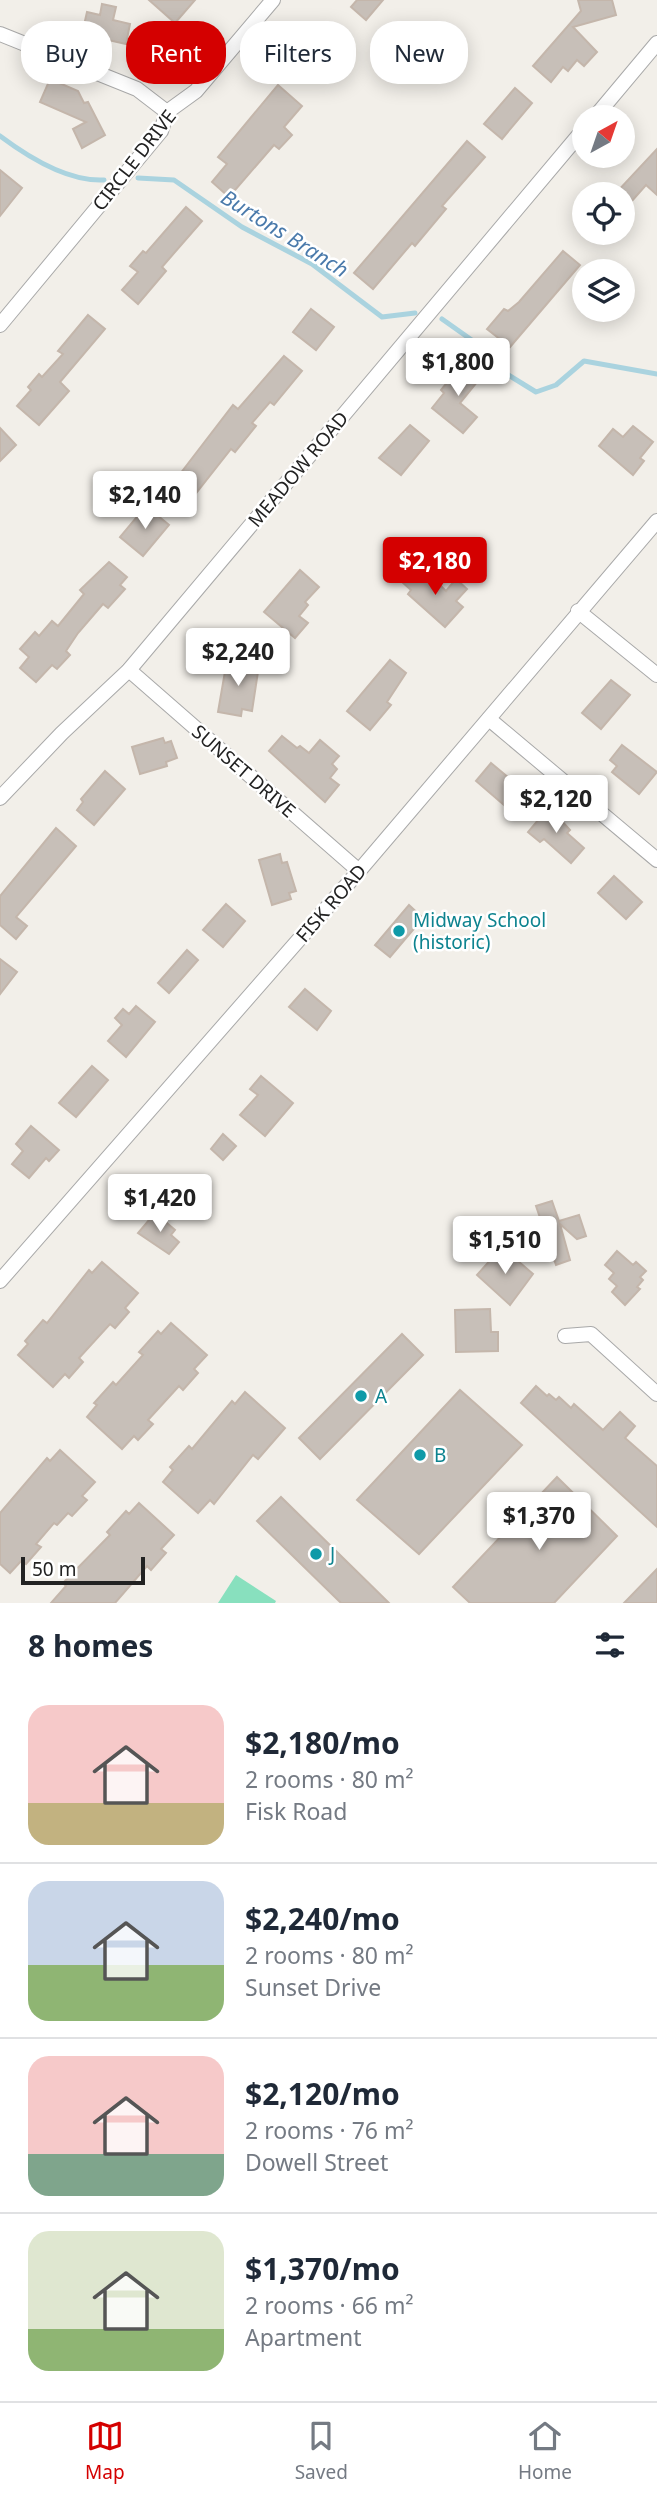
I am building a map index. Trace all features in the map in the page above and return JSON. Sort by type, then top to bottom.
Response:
[{"type":"street","name":"CIRCLE DRIVE","points":[[0,325],[161,131],[167,111],[196,91],[274,0]]},
{"type":"street","points":[[0,34],[137,89],[167,111]]},
{"type":"street","points":[[605,105],[657,43]]},
{"type":"street","name":"MEADOW ROAD","points":[[0,798],[62,733],[129,670],[572,143]]},
{"type":"street","name":"FISK ROAD","points":[[0,1281],[359,871],[578,611],[657,522]]},
{"type":"street","points":[[578,611],[657,675]]},
{"type":"street","name":"SUNSET DRIVE","points":[[129,670],[359,871]]},
{"type":"street","points":[[489,719],[657,860]]},
{"type":"street","points":[[565,1336],[591,1334],[657,1394]]},
{"type":"green space","points":[[236,1575],[276,1601],[275,1603],[218,1603]]},
{"type":"building","points":[[149,0],[195,0],[177,21],[173,21]]},
{"type":"building","points":[[357,0],[383,0],[366,20],[351,7]]},
{"type":"building","points":[[578,0],[612,0],[616,15],[573,27],[597,52],[584,66],[577,60],[568,71],[563,67],[551,82],[533,66],[581,11]]},
{"type":"building","points":[[102,4],[116,7],[113,20],[126,23],[126,44],[112,41],[112,21],[85,21],[87,12],[100,15]]},
{"type":"building","points":[[48,84],[62,84],[78,91],[84,103],[88,102],[105,135],[82,148],[73,129],[86,122],[40,102]]},
{"type":"building","points":[[278,85],[302,106],[284,127],[292,135],[279,149],[274,145],[229,197],[212,182],[227,164],[218,157]]},
{"type":"building","points":[[515,88],[532,103],[502,139],[484,124]]},
{"type":"building","points":[[467,141],[485,157],[442,206],[446,209],[415,246],[412,243],[373,289],[354,273]]},
{"type":"building","points":[[657,149],[657,195],[646,185],[635,197],[635,182],[626,182]]},
{"type":"building","points":[[0,170],[22,188],[0,216]]},
{"type":"building","points":[[186,207],[202,221],[162,267],[166,271],[138,304],[122,290],[138,272],[130,266],[143,251],[146,253]]},
{"type":"building","points":[[563,251],[573,259],[572,274],[510,347],[487,329],[504,309],[508,311]]},
{"type":"building","points":[[311,309],[334,327],[316,350],[293,332]]},
{"type":"building","points":[[88,315],[105,329],[60,382],[69,391],[39,425],[17,406],[31,390],[28,387],[39,374],[42,377],[63,354],[58,351]]},
{"type":"building","points":[[284,356],[302,371],[274,405],[270,402],[252,423],[256,426],[235,452],[231,449],[193,497],[189,494],[185,499],[170,487],[233,405],[238,409]]},
{"type":"building","points":[[464,362],[482,376],[460,403],[477,417],[463,433],[432,408],[444,393],[441,390]]},
{"type":"building","points":[[410,425],[429,441],[401,475],[379,458]]},
{"type":"building","points":[[633,426],[653,442],[640,458],[644,461],[633,475],[599,446],[613,429],[623,437]]},
{"type":"building","points":[[0,428],[16,445],[0,461]]},
{"type":"building","points":[[146,506],[169,525],[143,556],[120,537]]},
{"type":"building","points":[[109,562],[127,577],[120,585],[125,589],[108,608],[103,604],[78,633],[66,651],[70,655],[57,669],[52,665],[36,682],[20,668],[29,657],[20,649],[35,632],[39,636],[52,621],[58,626],[84,594],[80,590]]},
{"type":"building","points":[[415,568],[438,588],[441,586],[446,591],[456,579],[467,589],[456,601],[463,607],[445,627],[408,594],[411,590],[402,582]]},
{"type":"building","points":[[300,570],[319,587],[305,602],[308,605],[299,616],[308,623],[295,638],[264,612]]},
{"type":"building","points":[[227,660],[259,665],[252,711],[242,709],[241,716],[218,712]]},
{"type":"building","points":[[390,660],[406,673],[387,702],[391,705],[370,730],[347,711]]},
{"type":"building","points":[[611,680],[630,695],[601,729],[582,713]]},
{"type":"building","points":[[282,736],[297,748],[300,746],[309,753],[320,740],[339,756],[332,764],[337,769],[330,778],[339,785],[325,802],[269,751]]},
{"type":"building","points":[[163,738],[165,743],[171,741],[177,758],[166,762],[167,766],[140,774],[132,747]]},
{"type":"building","points":[[622,745],[657,772],[639,794],[612,772],[617,766],[610,760]]},
{"type":"building","points":[[491,763],[527,793],[511,811],[476,781]]},
{"type":"building","points":[[105,771],[125,789],[94,825],[77,810],[83,802],[81,799]]},
{"type":"building","points":[[549,807],[570,830],[567,833],[584,848],[571,863],[544,839],[540,842],[528,832]]},
{"type":"building","points":[[56,828],[76,846],[16,917],[27,926],[16,939],[0,925],[0,896]]},
{"type":"building","points":[[280,854],[282,863],[287,862],[296,891],[289,893],[291,899],[272,905],[259,860]]},
{"type":"building","points":[[614,876],[642,902],[626,919],[598,893]]},
{"type":"building","points":[[226,904],[245,921],[223,947],[203,930]]},
{"type":"building","name":"Midway School (historic)","points":[[409,905],[423,918],[390,957],[375,945]]},
{"type":"building","points":[[187,950],[198,960],[169,993],[158,983]]},
{"type":"building","points":[[0,959],[17,972],[0,994]]},
{"type":"building","points":[[305,989],[331,1011],[317,1030],[289,1007]]},
{"type":"building","points":[[136,1006],[155,1022],[126,1057],[108,1041],[122,1025],[115,1018],[123,1009],[129,1014]]},
{"type":"building","points":[[92,1066],[108,1080],[76,1117],[59,1103]]},
{"type":"building","points":[[261,1076],[293,1103],[265,1136],[240,1115],[258,1095],[250,1089]]},
{"type":"building","points":[[31,1126],[59,1150],[49,1161],[46,1158],[29,1178],[12,1164],[23,1151],[16,1144]]},
{"type":"building","points":[[223,1134],[236,1146],[223,1160],[211,1149]]},
{"type":"building","points":[[552,1201],[559,1221],[579,1215],[586,1236],[577,1239],[560,1224],[570,1260],[556,1265],[536,1206]]},
{"type":"building","points":[[155,1213],[175,1230],[171,1235],[179,1242],[169,1254],[138,1233]]},
{"type":"building","points":[[502,1247],[533,1274],[510,1305],[477,1275]]},
{"type":"building","points":[[617,1251],[633,1265],[636,1262],[646,1271],[640,1277],[643,1280],[637,1287],[640,1289],[625,1305],[612,1292],[617,1286],[609,1279],[614,1273],[605,1265]]},
{"type":"building","points":[[102,1262],[138,1293],[125,1308],[129,1312],[115,1328],[110,1324],[79,1358],[83,1362],[69,1378],[65,1374],[53,1387],[18,1355],[28,1344],[25,1341],[43,1320],[47,1323],[89,1270],[92,1273]]},
{"type":"building","points":[[490,1309],[491,1332],[498,1332],[498,1351],[456,1352],[455,1310]]},
{"type":"building","points":[[171,1323],[207,1355],[194,1369],[198,1373],[183,1390],[179,1386],[148,1420],[153,1424],[138,1440],[134,1436],[122,1449],[87,1417],[97,1405],[94,1403],[113,1382],[116,1385],[143,1355],[139,1352],[158,1331],[161,1334]]},
{"type":"building","name":"A","points":[[402,1334],[423,1355],[320,1459],[299,1438]]},
{"type":"building","points":[[536,1386],[547,1396],[549,1394],[556,1400],[559,1397],[571,1408],[574,1404],[603,1430],[620,1412],[635,1426],[625,1438],[657,1466],[657,1527],[521,1403]]},
{"type":"building","points":[[460,1390],[522,1445],[419,1554],[357,1500]]},
{"type":"building","points":[[245,1392],[285,1428],[258,1459],[253,1455],[214,1504],[210,1500],[198,1513],[163,1482],[173,1470],[170,1467],[189,1446],[192,1449],[232,1401],[235,1404]]},
{"type":"building","points":[[60,1450],[95,1482],[82,1496],[87,1500],[72,1516],[68,1513],[57,1525],[54,1523],[36,1544],[41,1547],[26,1564],[22,1560],[10,1573],[0,1564],[0,1513],[47,1458],[50,1461]]},
{"type":"building","points":[[557,1477],[617,1536],[554,1603],[470,1603],[453,1587]]},
{"type":"building","name":"J","points":[[281,1497],[389,1603],[341,1603],[257,1521]]},
{"type":"building","points":[[139,1503],[174,1535],[161,1549],[166,1553],[151,1570],[147,1566],[115,1603],[51,1603],[66,1586],[63,1583],[110,1535],[107,1532],[126,1511],[129,1514]]},
{"type":"building","points":[[657,1569],[657,1603],[624,1603]]},
{"type":"waterway","name":"Burtons Branch","points":[[0,136],[49,167],[76,177],[104,180]]},
{"type":"waterway","name":"Burtons Branch","points":[[138,178],[174,180],[242,227],[312,264],[382,317],[415,313]]},
{"type":"waterway","name":"Burtons Branch","points":[[442,319],[483,348],[502,371],[536,392],[556,385],[584,361],[657,374]]},
{"type":"place","name":"Midway School (historic)","points":[[399,931]]},
{"type":"place","name":"A","points":[[361,1396]]},
{"type":"place","name":"B","points":[[420,1455]]},
{"type":"place","name":"J","points":[[316,1554]]}]
